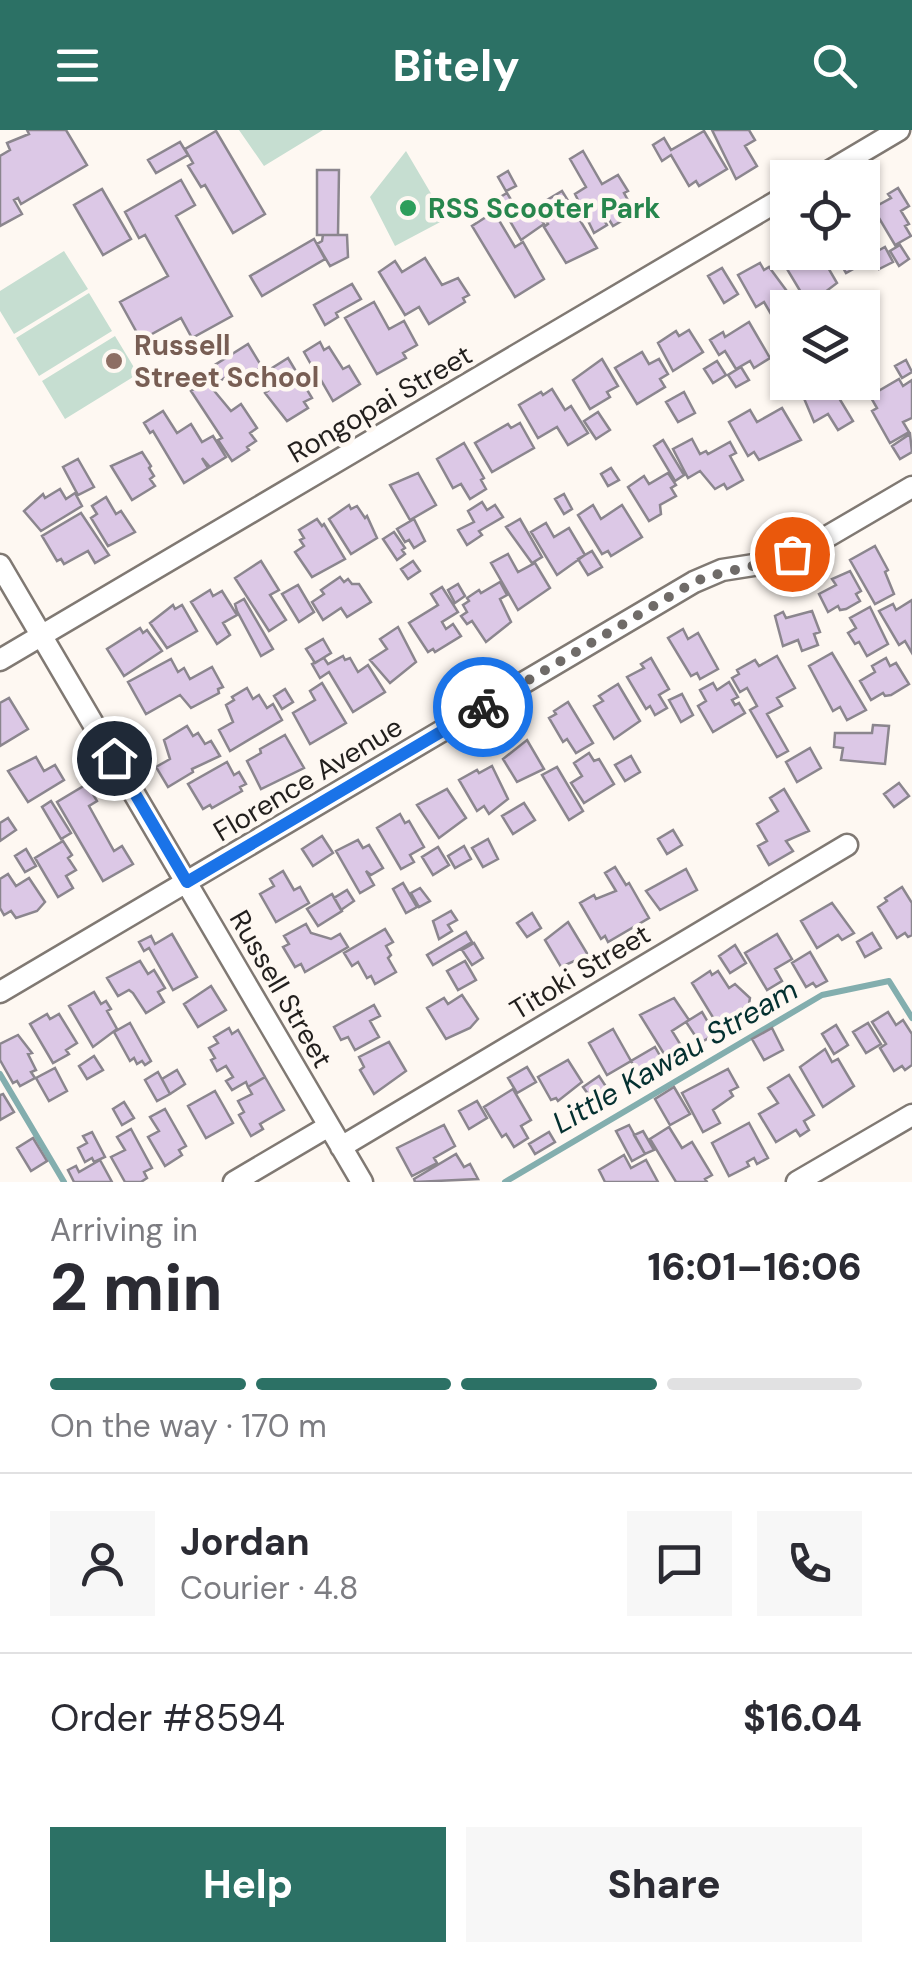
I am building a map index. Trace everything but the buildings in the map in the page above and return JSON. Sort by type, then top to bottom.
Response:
[{"type":"street","points":[[848,160],[899,130]]},
{"type":"street","name":"Rongopai Street","points":[[0,660],[770,207]]},
{"type":"street","name":"Florence Avenue","points":[[0,992],[694,582],[722,570],[772,562],[813,545],[912,487]]},
{"type":"street","name":"Russell Street","points":[[0,565],[362,1182]]},
{"type":"street","name":"Titoki Street","points":[[342,1147],[847,845]]},
{"type":"street","points":[[797,1182],[912,1116]]},
{"type":"street","points":[[234,1182],[329,1126]]},
{"type":"green space","points":[[239,130],[323,130],[264,166]]},
{"type":"green space","name":"RSS Scooter Park","points":[[406,151],[446,219],[395,246],[370,197]]},
{"type":"green space","points":[[64,251],[88,289],[14,334],[0,311],[0,291]]},
{"type":"green space","points":[[89,293],[112,331],[39,376],[16,338]]},
{"type":"green space","points":[[115,336],[138,374],[65,419],[42,381]]},
{"type":"waterway","name":"Little Kawau Stream","points":[[505,1182],[822,995],[889,981],[912,1018]]},
{"type":"waterway","points":[[0,1074],[64,1182]]},
{"type":"way so far","points":[[483,707],[694,582],[722,570],[772,562],[792,554]]},
{"type":"place","name":"RSS Scooter Park","points":[[408,208]]},
{"type":"place","name":"Russell Street School","points":[[114,361]]},
{"type":"route","points":[[114,758],[187,882],[483,707]]}]
